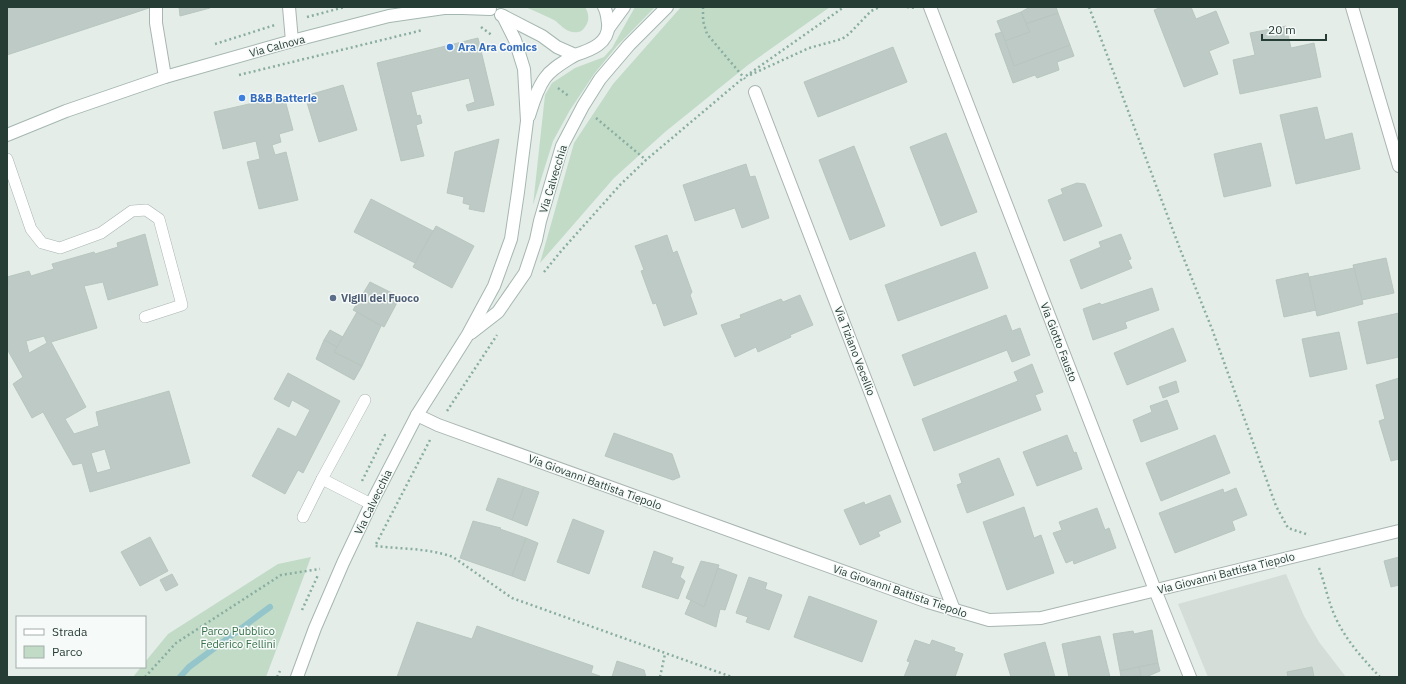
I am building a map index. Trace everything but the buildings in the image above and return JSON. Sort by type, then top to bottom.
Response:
[{"type":"street","points":[[156,7],[156,23],[165,77]]},
{"type":"street","points":[[289,7],[292,42]]},
{"type":"street","name":"Via Calnova","points":[[7,135],[66,110],[165,77],[389,16],[414,7]]},
{"type":"street","points":[[604,7],[606,11],[608,29]]},
{"type":"street","points":[[608,29],[624,7]]},
{"type":"street","name":"Via Calvecchia","points":[[467,336],[498,312],[525,273],[536,240],[540,221],[562,146],[583,106],[600,79],[629,45],[667,7]]},
{"type":"street","name":"Via Giotto Fausto","points":[[930,7],[1190,677]]},
{"type":"street","points":[[1352,7],[1399,166]]},
{"type":"street","name":"Via Calnova","points":[[389,16],[444,8],[490,8]]},
{"type":"street","points":[[490,8],[542,36],[557,47],[574,55]]},
{"type":"street","name":"Via Calvecchia","points":[[297,677],[315,628],[371,504],[417,415],[467,336],[494,286],[511,239],[527,121],[524,69],[515,40],[503,16]]},
{"type":"street","name":"Via Calvecchia","points":[[527,121],[545,78],[557,66],[574,55],[589,51],[603,42],[608,29]]},
{"type":"street","name":"Via Tiziano Vecellio","points":[[755,92],[954,610]]},
{"type":"street","name":"Via Giovanni Battista Tiepolo","points":[[417,415],[438,425],[928,602],[989,620],[1042,618],[1399,531]]},
{"type":"lane","points":[[7,159],[31,229],[42,243],[60,248],[101,233],[132,211],[146,210],[159,219],[182,305],[145,317]]},
{"type":"lane","points":[[303,517],[322,478],[365,400]]},
{"type":"lane","points":[[322,478],[371,504]]},
{"type":"path","points":[[703,7],[703,21],[707,34],[755,92]]},
{"type":"path","points":[[544,273],[562,250],[620,185],[646,160],[744,78],[798,38],[844,7]]},
{"type":"path","points":[[744,78],[809,48],[842,39],[849,34],[871,11],[880,7]]},
{"type":"path","points":[[1089,7],[1180,249],[1212,329],[1276,506],[1288,528],[1311,536],[1314,551],[1332,610],[1355,649],[1380,677]]},
{"type":"path","points":[[238,76],[427,29]]},
{"type":"path","points":[[500,332],[438,425],[375,546],[443,553],[453,557],[512,598],[732,677]]},
{"type":"path","points":[[146,677],[176,643],[281,575],[320,569]]},
{"type":"path","points":[[660,677],[665,654]]},
{"type":"shaded area","points":[[1286,574],[1304,616],[1319,642],[1346,677],[1208,677],[1178,604]]},
{"type":"green space","points":[[525,7],[585,7],[588,15],[587,24],[581,31],[572,32],[565,29],[554,20]]},
{"type":"green space","points":[[635,7],[655,7],[617,46],[594,74],[570,110],[553,141],[533,205],[545,95],[552,83],[575,68],[604,57],[612,48]]},
{"type":"green space","points":[[681,7],[830,7],[748,65],[665,132],[614,178],[540,263],[574,143],[613,84]]},
{"type":"green space","name":"Parco Pubblico Federico Fellini","points":[[311,557],[266,677],[133,677],[140,668],[146,668],[146,661],[168,634],[278,564]]},
{"type":"waterway","points":[[180,677],[189,667],[270,607]]},
{"type":"place","name":"Ara Ara Comics","points":[[450,47]]},
{"type":"place","name":"B&B Batterie","points":[[242,98]]},
{"type":"place","name":"Vigili del Fuoco","points":[[333,298]]}]
